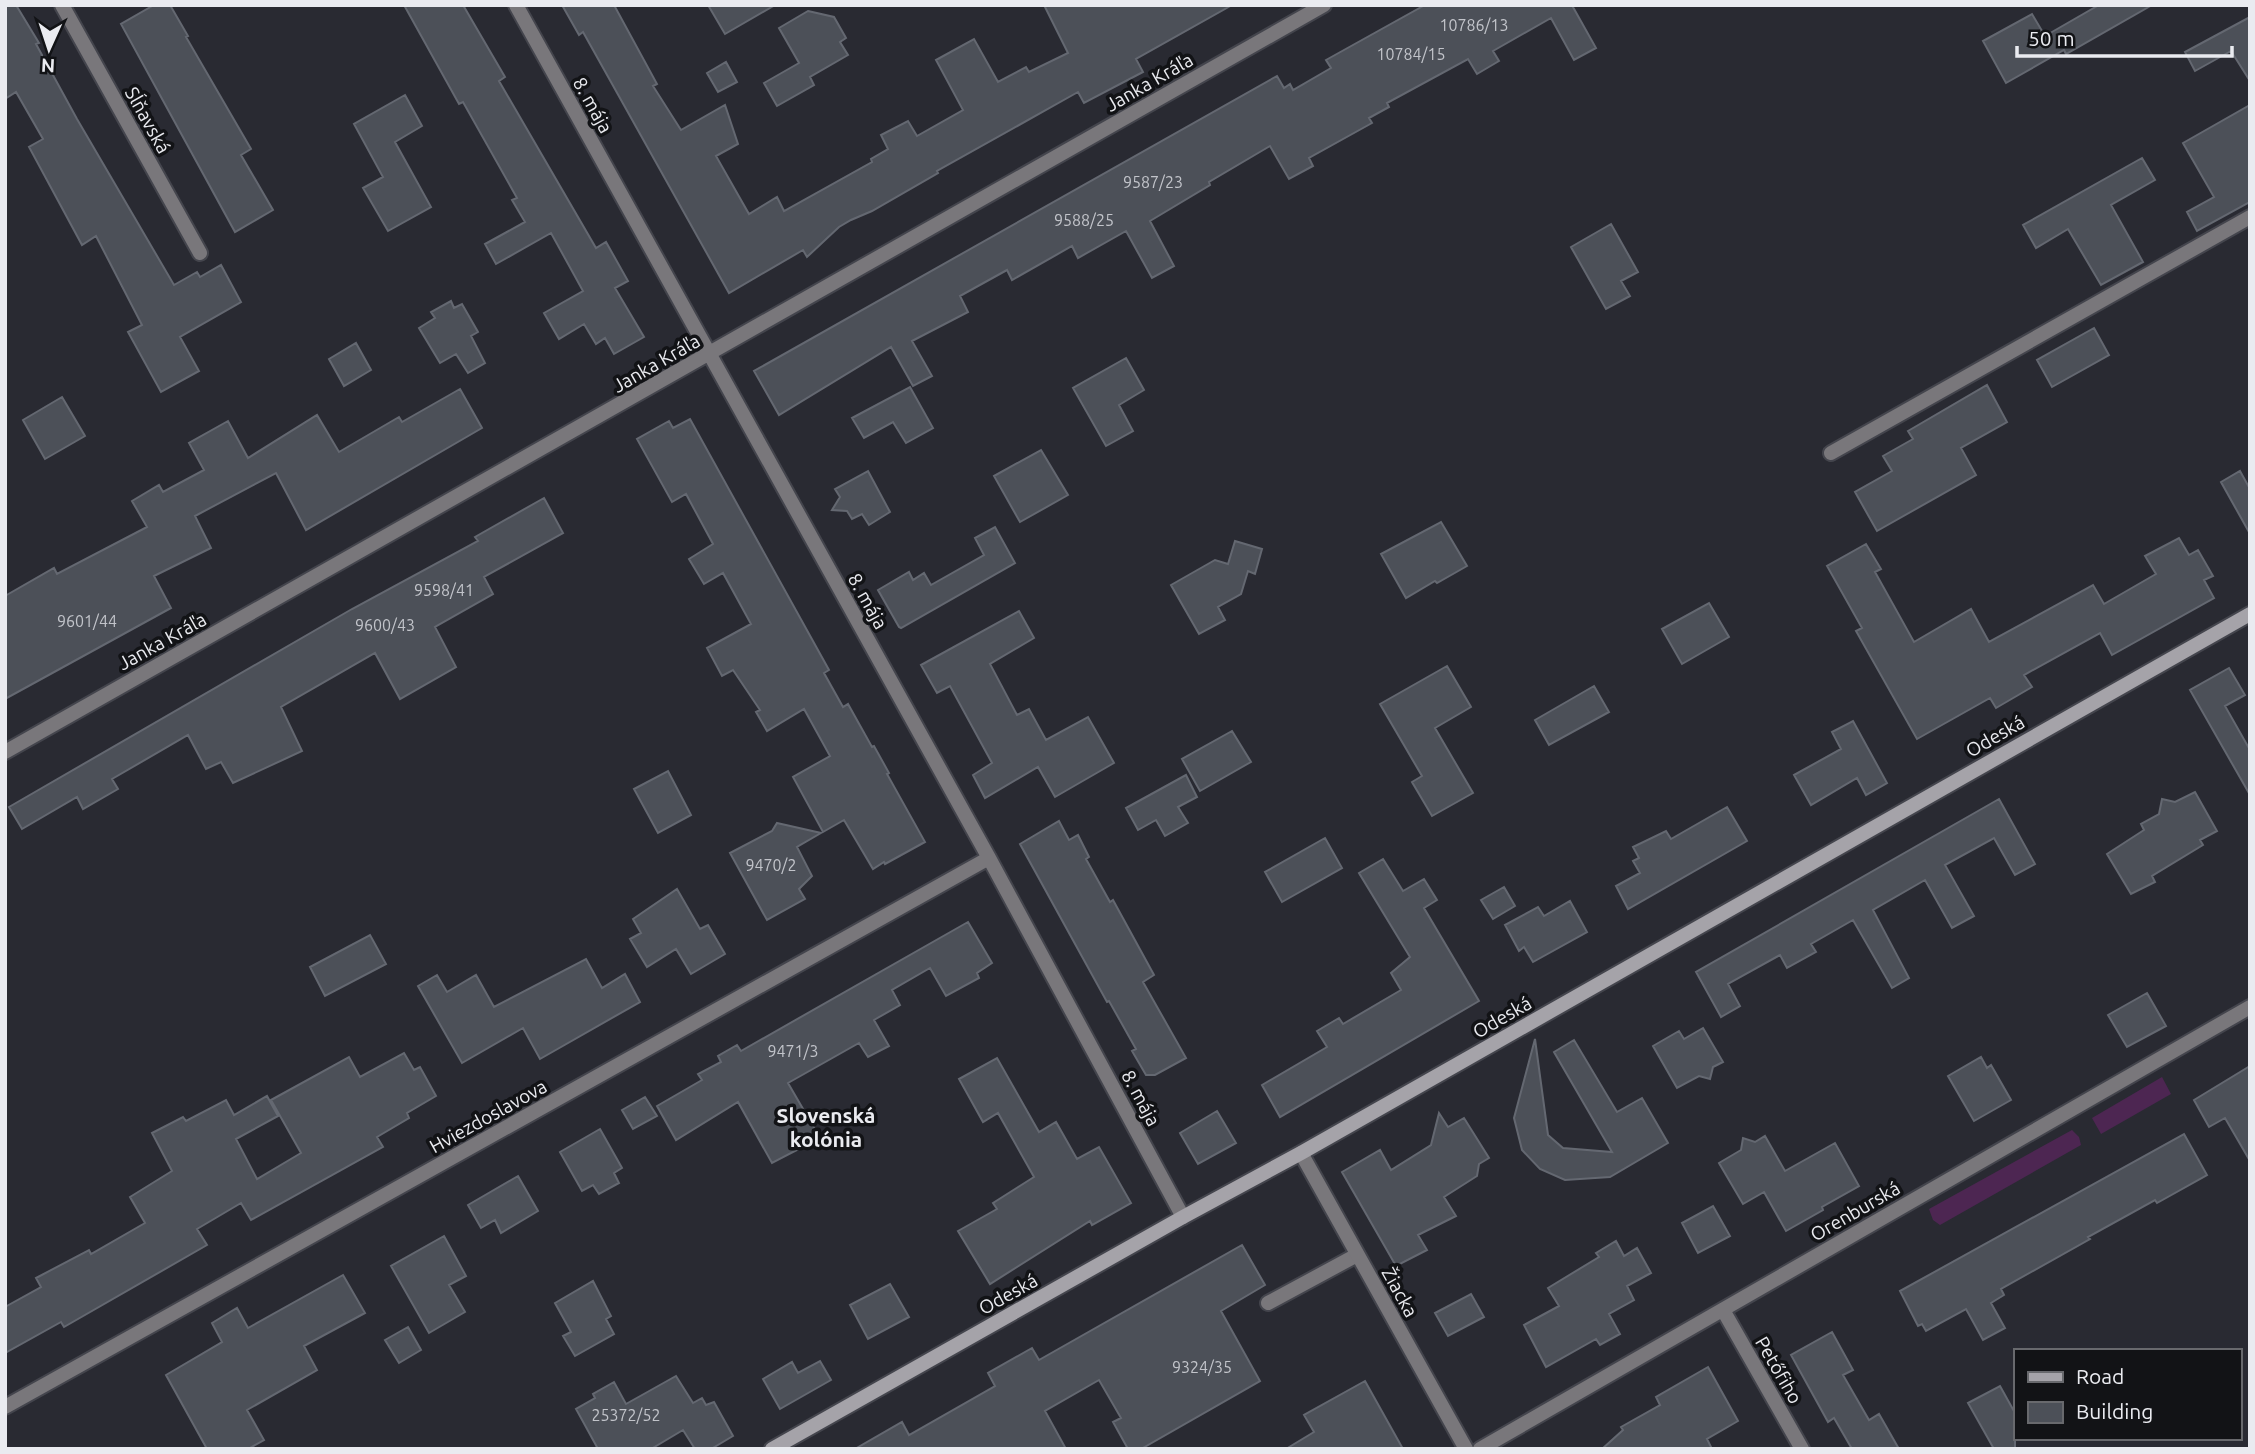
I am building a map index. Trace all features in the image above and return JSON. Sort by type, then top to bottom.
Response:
[{"type":"street","name":"Sĺňavská","points":[[62,5],[200,253]]},
{"type":"street","name":"8. mája","points":[[516,5],[989,858],[1183,1217]]},
{"type":"street","name":"Janka Kráľa","points":[[5,752],[1324,5]]},
{"type":"street","points":[[1831,453],[2250,217]]},
{"type":"street","name":"Odeská","points":[[772,1449],[1301,1153],[2250,614]]},
{"type":"street","name":"Hviezdoslavova","points":[[5,1408],[989,858]]},
{"type":"street","name":"Orenburská","points":[[1480,1449],[2250,1007]]},
{"type":"street","name":"Žiacka","points":[[1301,1153],[1466,1449]]},
{"type":"street","points":[[1268,1303],[1357,1255]]},
{"type":"street","name":"Petőfiho","points":[[1723,1310],[1802,1449]]},
{"type":"shaded area","points":[[2162,1077],[2171,1094],[2101,1134],[2092,1118]]},
{"type":"shaded area","points":[[2072,1130],[2079,1137],[2081,1145],[1940,1225],[1933,1220],[1929,1209]]},
{"type":"building","points":[[5,5],[16,5],[39,43],[36,44],[77,119],[174,285],[197,272],[200,277],[221,265],[241,302],[180,337],[199,371],[161,392],[128,332],[142,325],[96,236],[82,245],[29,147],[43,139],[16,92],[5,99]]},
{"type":"building","points":[[154,5],[170,5],[188,36],[186,37],[251,149],[241,155],[273,210],[235,232],[121,24]]},
{"type":"building","points":[[404,5],[463,5],[505,77],[499,81],[596,248],[606,242],[628,281],[615,288],[644,337],[614,354],[605,338],[596,344],[584,324],[559,339],[544,313],[583,291],[551,233],[496,264],[485,244],[525,222],[512,200],[517,198],[463,102],[459,104]]},
{"type":"building","points":[[562,5],[614,5],[657,84],[653,86],[681,130],[725,105],[738,144],[716,156],[749,214],[777,197],[784,211],[872,162],[871,159],[888,149],[881,135],[908,121],[917,136],[963,110],[936,60],[974,39],[998,82],[1026,67],[1029,72],[1068,53],[1044,5],[1232,5],[1136,59],[1143,72],[1084,103],[1078,92],[937,171],[938,173],[872,211],[839,227],[807,257],[803,250],[729,293],[583,32],[579,35]]},
{"type":"building","points":[[708,5],[775,5],[725,34]]},
{"type":"building","points":[[1425,5],[1576,5],[1573,7],[1596,48],[1574,60],[1551,18],[1493,51],[1499,61],[1477,74],[1468,59],[1387,103],[1389,107],[1369,118],[1372,123],[1309,158],[1313,166],[1289,179],[1270,146],[1209,182],[1210,185],[1150,221],[1174,266],[1152,278],[1126,231],[1078,258],[1072,246],[1012,280],[1007,270],[960,296],[968,312],[912,341],[932,376],[913,386],[891,347],[779,415],[754,371],[1277,76],[1284,88],[1290,84],[1293,90],[1331,68],[1326,60]]},
{"type":"building","points":[[2099,5],[2152,5],[2066,54],[2064,50],[2006,83],[1983,41],[2032,14],[2045,36]]},
{"type":"building","points":[[808,11],[834,17],[846,38],[840,42],[848,55],[810,77],[814,85],[777,106],[764,83],[799,63],[779,28]]},
{"type":"building","points":[[2250,17],[2250,81],[2231,51],[2195,71],[2185,52]]},
{"type":"building","points":[[726,62],[737,82],[718,92],[707,73]]},
{"type":"building","points":[[405,95],[422,126],[395,142],[431,207],[388,231],[363,188],[383,177],[354,124]]},
{"type":"building","points":[[2250,105],[2250,202],[2197,231],[2187,212],[2214,197],[2183,143]]},
{"type":"building","points":[[2142,158],[2155,180],[2111,205],[2143,262],[2101,285],[2068,229],[2036,248],[2023,225]]},
{"type":"building","points":[[1611,224],[1638,272],[1621,281],[1630,296],[1606,309],[1571,247]]},
{"type":"building","points":[[451,301],[454,308],[462,304],[478,332],[471,336],[485,363],[468,373],[456,354],[440,363],[419,328],[435,318],[431,312]]},
{"type":"building","points":[[2094,328],[2109,355],[2052,387],[2037,360]]},
{"type":"building","points":[[356,343],[371,370],[344,386],[329,359]]},
{"type":"building","points":[[1126,358],[1144,390],[1119,405],[1133,431],[1106,446],[1073,388]]},
{"type":"building","points":[[1987,385],[2007,422],[1961,448],[1976,475],[1877,531],[1855,492],[1892,471],[1883,456],[1913,439],[1908,431]]},
{"type":"building","points":[[910,387],[933,428],[906,443],[893,422],[864,438],[852,418]]},
{"type":"building","points":[[460,389],[482,428],[306,530],[276,473],[195,516],[211,548],[154,576],[171,608],[5,699],[5,596],[54,568],[57,574],[147,527],[132,501],[159,485],[163,492],[204,470],[189,443],[228,421],[248,458],[317,415],[339,452],[399,417],[402,422]]},
{"type":"building","points":[[62,397],[85,436],[45,459],[23,420]]},
{"type":"building","points":[[690,419],[829,670],[824,673],[843,707],[848,704],[872,747],[874,746],[925,842],[885,864],[884,862],[873,869],[844,820],[823,832],[793,777],[830,756],[804,709],[767,731],[756,712],[760,710],[733,670],[722,676],[707,648],[751,624],[723,573],[704,584],[689,559],[713,544],[686,494],[672,502],[637,439],[669,421],[673,428]]},
{"type":"building","points":[[1041,450],[1068,495],[1020,522],[994,476]]},
{"type":"building","points":[[868,471],[890,512],[869,525],[862,514],[852,519],[847,511],[832,510],[840,497],[835,489]]},
{"type":"building","points":[[2240,471],[2250,489],[2250,534],[2221,482]]},
{"type":"building","points":[[544,498],[563,533],[484,577],[493,594],[435,627],[456,667],[400,699],[375,653],[281,707],[302,751],[233,783],[221,762],[206,769],[188,735],[112,779],[118,789],[83,809],[77,797],[22,829],[9,807],[352,609],[478,541],[475,537]]},
{"type":"building","points":[[1441,522],[1467,566],[1406,598],[1381,554]]},
{"type":"building","points":[[995,527],[1015,563],[899,627],[878,590],[909,572],[913,580],[924,573],[931,585],[984,555],[975,538]]},
{"type":"building","points":[[2179,538],[2189,555],[2198,550],[2213,576],[2204,580],[2214,598],[2112,655],[2100,633],[2024,675],[2032,687],[1996,708],[1990,698],[1917,739],[1856,631],[1862,628],[1827,566],[1866,544],[1881,569],[1875,572],[1914,642],[1971,609],[1989,642],[2093,585],[2104,604],[2156,574],[2145,556]]},
{"type":"building","points":[[1235,541],[1262,549],[1255,574],[1248,571],[1241,594],[1218,607],[1225,620],[1199,634],[1171,585],[1215,560],[1228,564]]},
{"type":"building","points":[[1709,603],[1729,637],[1682,664],[1662,629]]},
{"type":"building","points":[[1019,611],[1034,638],[990,664],[1017,715],[1029,709],[1046,740],[1088,717],[1114,763],[1055,797],[1038,767],[985,798],[973,775],[992,763],[950,686],[937,693],[921,665]]},
{"type":"building","points":[[1447,666],[1471,707],[1435,728],[1473,793],[1432,816],[1412,782],[1422,776],[1380,704]]},
{"type":"building","points":[[2229,668],[2245,695],[2225,706],[2250,750],[2250,795],[2190,690]]},
{"type":"building","points":[[1594,686],[1609,712],[1549,745],[1535,720]]},
{"type":"building","points":[[1853,721],[1887,783],[1866,795],[1857,778],[1811,805],[1794,775],[1841,749],[1832,732]]},
{"type":"building","points":[[1232,731],[1251,762],[1200,791],[1182,759]]},
{"type":"building","points":[[668,771],[691,815],[658,833],[634,789]]},
{"type":"building","points":[[1186,775],[1197,797],[1178,807],[1188,823],[1165,836],[1156,820],[1138,830],[1126,808]]},
{"type":"building","points":[[2195,792],[2217,831],[2200,840],[2203,845],[2152,876],[2155,882],[2131,894],[2107,854],[2144,830],[2141,824],[2159,814],[2162,799],[2175,802]]},
{"type":"building","points":[[1999,799],[2035,864],[2015,875],[1994,838],[1945,865],[1974,916],[1952,928],[1925,880],[1873,910],[1909,978],[1892,988],[1853,920],[1811,944],[1816,952],[1787,968],[1780,955],[1728,984],[1740,1006],[1721,1017],[1696,972]]},
{"type":"building","points":[[1727,807],[1747,841],[1628,909],[1616,886],[1640,873],[1633,861],[1639,858],[1633,847],[1666,831],[1671,839]]},
{"type":"building","points":[[1059,821],[1069,840],[1078,835],[1089,857],[1086,859],[1110,902],[1113,900],[1154,975],[1143,982],[1186,1058],[1155,1075],[1146,1075],[1132,1051],[1136,1049],[1020,844]]},
{"type":"building","points":[[777,823],[821,833],[797,847],[812,876],[799,889],[805,899],[767,920],[730,853],[772,831]]},
{"type":"building","points":[[1325,838],[1342,868],[1282,902],[1265,872]]},
{"type":"building","points":[[1383,859],[1403,891],[1424,879],[1437,900],[1424,908],[1479,1001],[1280,1117],[1262,1085],[1327,1047],[1317,1031],[1339,1018],[1343,1024],[1401,990],[1391,973],[1410,957],[1359,873]]},
{"type":"building","points":[[1504,887],[1515,906],[1493,919],[1481,900]]},
{"type":"building","points":[[677,889],[700,929],[708,925],[725,954],[691,974],[676,949],[647,967],[630,939],[641,933],[633,919]]},
{"type":"building","points":[[1570,901],[1587,932],[1533,962],[1524,947],[1519,951],[1505,925],[1538,907],[1544,916]]},
{"type":"building","points":[[968,922],[992,963],[977,973],[979,978],[946,996],[930,968],[892,990],[900,1005],[874,1020],[889,1046],[868,1057],[859,1043],[788,1083],[820,1138],[772,1163],[738,1102],[676,1140],[657,1106],[702,1080],[698,1074],[721,1062],[718,1056],[737,1045],[741,1051]]},
{"type":"building","points":[[370,935],[386,964],[325,996],[310,967]]},
{"type":"building","points":[[586,959],[602,988],[625,974],[640,1002],[540,1059],[523,1028],[462,1063],[418,986],[437,975],[447,992],[476,975],[494,1007]]},
{"type":"building","points":[[2147,993],[2166,1026],[2127,1047],[2108,1015]]},
{"type":"building","points":[[1703,1028],[1723,1062],[1713,1067],[1710,1079],[1699,1076],[1677,1088],[1653,1046],[1679,1031],[1684,1039]]},
{"type":"building","points":[[1535,1039],[1548,1135],[1563,1148],[1612,1152],[1554,1052],[1574,1040],[1617,1112],[1642,1098],[1668,1143],[1610,1177],[1565,1180],[1540,1169],[1522,1150],[1514,1118]]},
{"type":"building","points":[[404,1053],[414,1070],[420,1067],[436,1096],[407,1113],[409,1118],[377,1137],[383,1147],[251,1220],[241,1203],[197,1229],[207,1245],[64,1327],[61,1322],[5,1353],[5,1307],[41,1287],[36,1278],[89,1250],[91,1254],[145,1223],[130,1197],[172,1171],[152,1133],[183,1117],[186,1121],[226,1100],[234,1115],[267,1096],[278,1116],[236,1139],[257,1179],[301,1153],[271,1100],[349,1057],[360,1077]]},
{"type":"building","points":[[1981,1057],[1987,1068],[1991,1065],[2011,1100],[1974,1121],[1948,1076]]},
{"type":"building","points":[[997,1058],[1039,1132],[1056,1122],[1077,1159],[1099,1147],[1131,1203],[1092,1225],[1090,1221],[990,1284],[958,1231],[997,1209],[993,1203],[1034,1177],[998,1113],[983,1122],[959,1079]]},
{"type":"building","points":[[2250,1066],[2250,1161],[2225,1118],[2209,1127],[2194,1100]]},
{"type":"building","points":[[645,1097],[657,1116],[633,1129],[622,1110]]},
{"type":"building","points":[[1217,1111],[1236,1143],[1198,1164],[1180,1133]]},
{"type":"building","points":[[1439,1113],[1448,1127],[1464,1118],[1489,1158],[1479,1164],[1477,1176],[1444,1197],[1456,1216],[1418,1235],[1427,1250],[1396,1266],[1342,1172],[1380,1150],[1391,1170],[1431,1145]]},
{"type":"building","points":[[600,1129],[622,1168],[614,1173],[619,1183],[599,1194],[593,1185],[582,1191],[560,1152]]},
{"type":"building","points":[[2184,1134],[2207,1175],[2088,1237],[2090,1239],[2001,1289],[2004,1295],[1991,1303],[2005,1328],[1983,1340],[1966,1309],[1926,1331],[1922,1324],[1918,1326],[1900,1291]]},
{"type":"building","points":[[1765,1136],[1785,1171],[1835,1143],[1859,1186],[1786,1231],[1764,1192],[1743,1204],[1719,1163],[1741,1150],[1743,1138],[1755,1142]]},
{"type":"building","points":[[518,1176],[538,1211],[501,1233],[495,1220],[481,1228],[468,1205]]},
{"type":"building","points":[[1713,1206],[1730,1236],[1698,1253],[1682,1223]]},
{"type":"building","points":[[444,1236],[466,1276],[449,1285],[465,1312],[429,1333],[391,1266]]},
{"type":"building","points":[[1616,1241],[1624,1256],[1637,1248],[1651,1273],[1627,1286],[1634,1300],[1609,1314],[1620,1334],[1600,1345],[1596,1339],[1546,1367],[1524,1325],[1559,1306],[1548,1288],[1599,1257],[1596,1253]]},
{"type":"building","points":[[1242,1245],[1265,1285],[1221,1311],[1260,1381],[1141,1449],[1128,1449],[1113,1422],[1121,1418],[1099,1380],[1045,1411],[1066,1449],[855,1449],[902,1422],[909,1435],[995,1386],[988,1373],[1032,1348],[1039,1360]]},
{"type":"building","points":[[343,1275],[365,1313],[304,1346],[317,1370],[247,1410],[264,1440],[248,1449],[207,1449],[166,1375],[222,1342],[212,1323],[237,1308],[248,1328]]},
{"type":"building","points":[[593,1281],[611,1316],[606,1319],[614,1334],[575,1356],[563,1336],[571,1332],[555,1303]]},
{"type":"building","points":[[890,1284],[909,1317],[868,1339],[850,1305]]},
{"type":"building","points":[[1471,1294],[1484,1317],[1448,1336],[1435,1313]]},
{"type":"building","points":[[408,1327],[421,1350],[399,1363],[385,1340]]},
{"type":"building","points":[[1832,1332],[1853,1370],[1843,1375],[1869,1420],[1879,1414],[1899,1449],[1852,1449],[1834,1418],[1828,1422],[1791,1355]]},
{"type":"building","points":[[820,1361],[831,1380],[780,1409],[763,1379],[792,1362],[798,1373]]},
{"type":"building","points":[[1708,1367],[1738,1421],[1707,1439],[1712,1449],[1602,1449],[1623,1430],[1621,1427],[1660,1405],[1656,1397]]},
{"type":"building","points":[[676,1376],[693,1403],[702,1398],[706,1405],[714,1402],[733,1436],[711,1449],[695,1449],[683,1430],[651,1449],[598,1449],[576,1409],[595,1398],[593,1394],[614,1382],[626,1404]]},
{"type":"building","points":[[1365,1381],[1403,1449],[1286,1449],[1314,1432],[1304,1415]]},
{"type":"building","points":[[2000,1386],[2014,1411],[2015,1449],[1994,1449],[1968,1403]]},
{"type":"district","name":"Slovenská kolónia","points":[[826,1127]]}]
